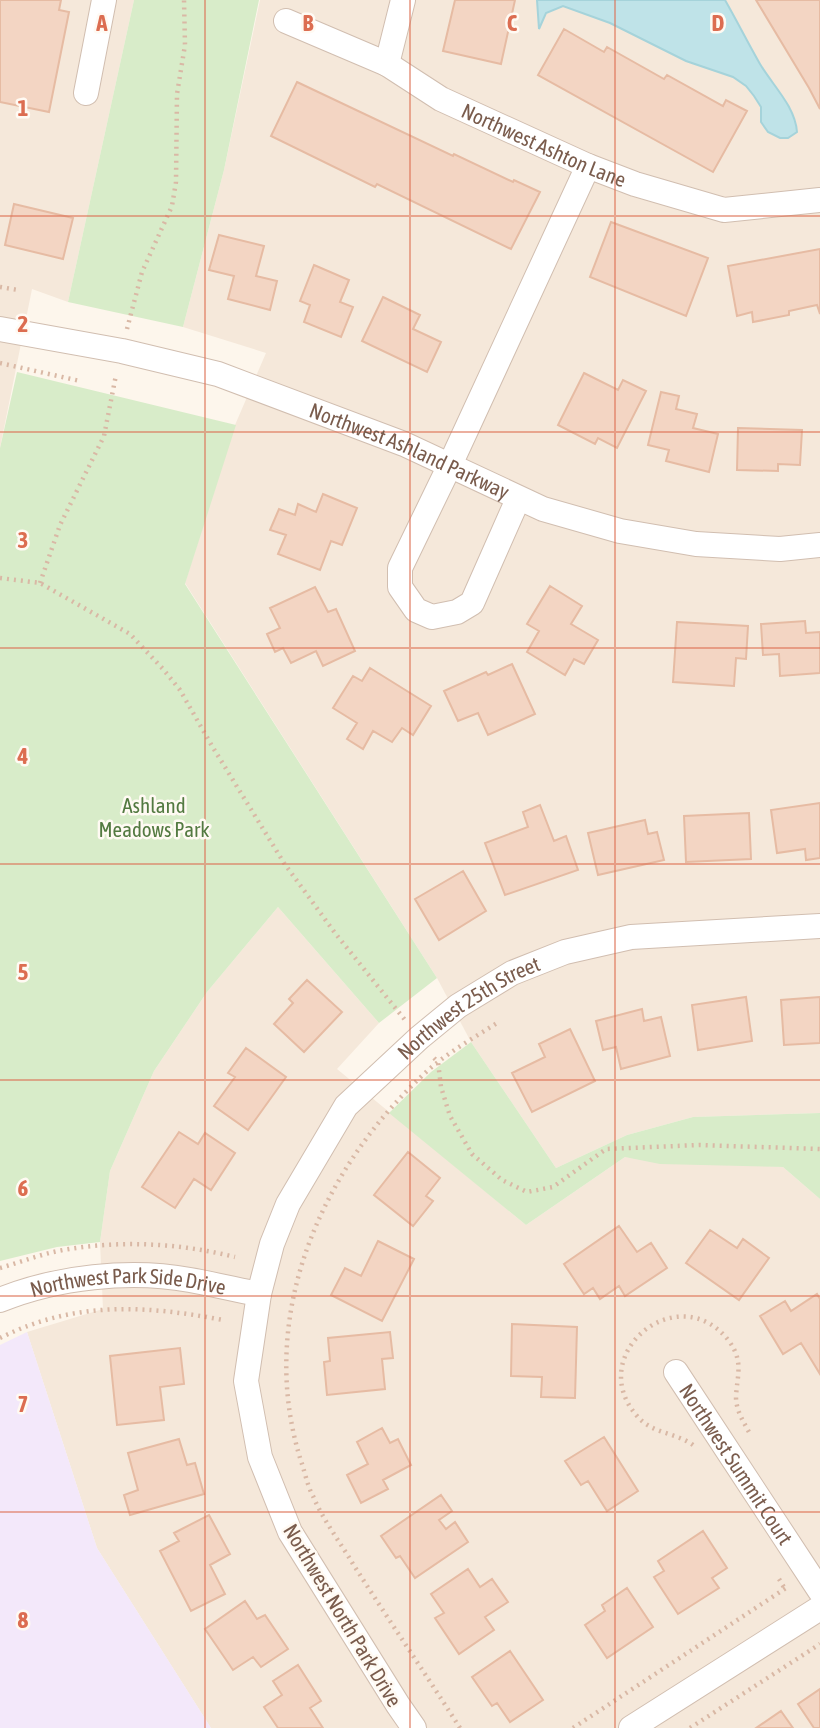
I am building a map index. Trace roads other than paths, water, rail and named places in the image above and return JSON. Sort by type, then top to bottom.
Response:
[{"type":"street","points":[[86,93],[104,0]]},
{"type":"street","points":[[387,64],[403,0]]},
{"type":"street","name":"Northwest Ashton Lane","points":[[286,21],[387,64],[442,99],[587,166],[635,184],[724,210],[820,200]]},
{"type":"street","points":[[518,499],[472,603],[457,612],[432,617],[416,610],[400,587],[400,568],[587,166]]},
{"type":"street","name":"Northwest Ashland Parkway","points":[[0,329],[122,351],[218,374],[404,444],[543,509],[620,531],[696,544],[780,549],[820,545]]},
{"type":"street","name":"Northwest 25th Street","points":[[259,1294],[272,1244],[288,1204],[346,1106],[419,1038],[458,1006],[512,973],[565,952],[631,937],[820,926]]},
{"type":"street","name":"Northwest Park Side Drive","points":[[0,1300],[72,1279],[154,1275],[259,1294]]},
{"type":"street","name":"Northwest North Park Drive","points":[[259,1294],[246,1381],[260,1457],[290,1532],[414,1728]]},
{"type":"street","name":"Northwest Summit Court","points":[[676,1372],[814,1582]]},
{"type":"street","points":[[631,1728],[820,1608]]},
{"type":"water","points":[[537,0],[725,0],[760,64],[788,105],[797,132],[788,138],[780,138],[768,132],[761,122],[761,107],[754,96],[733,77],[686,61],[610,23],[563,6],[546,13],[539,29]]},
{"type":"park label","name":"Ashland Meadows Park","points":[[154,817]]}]
